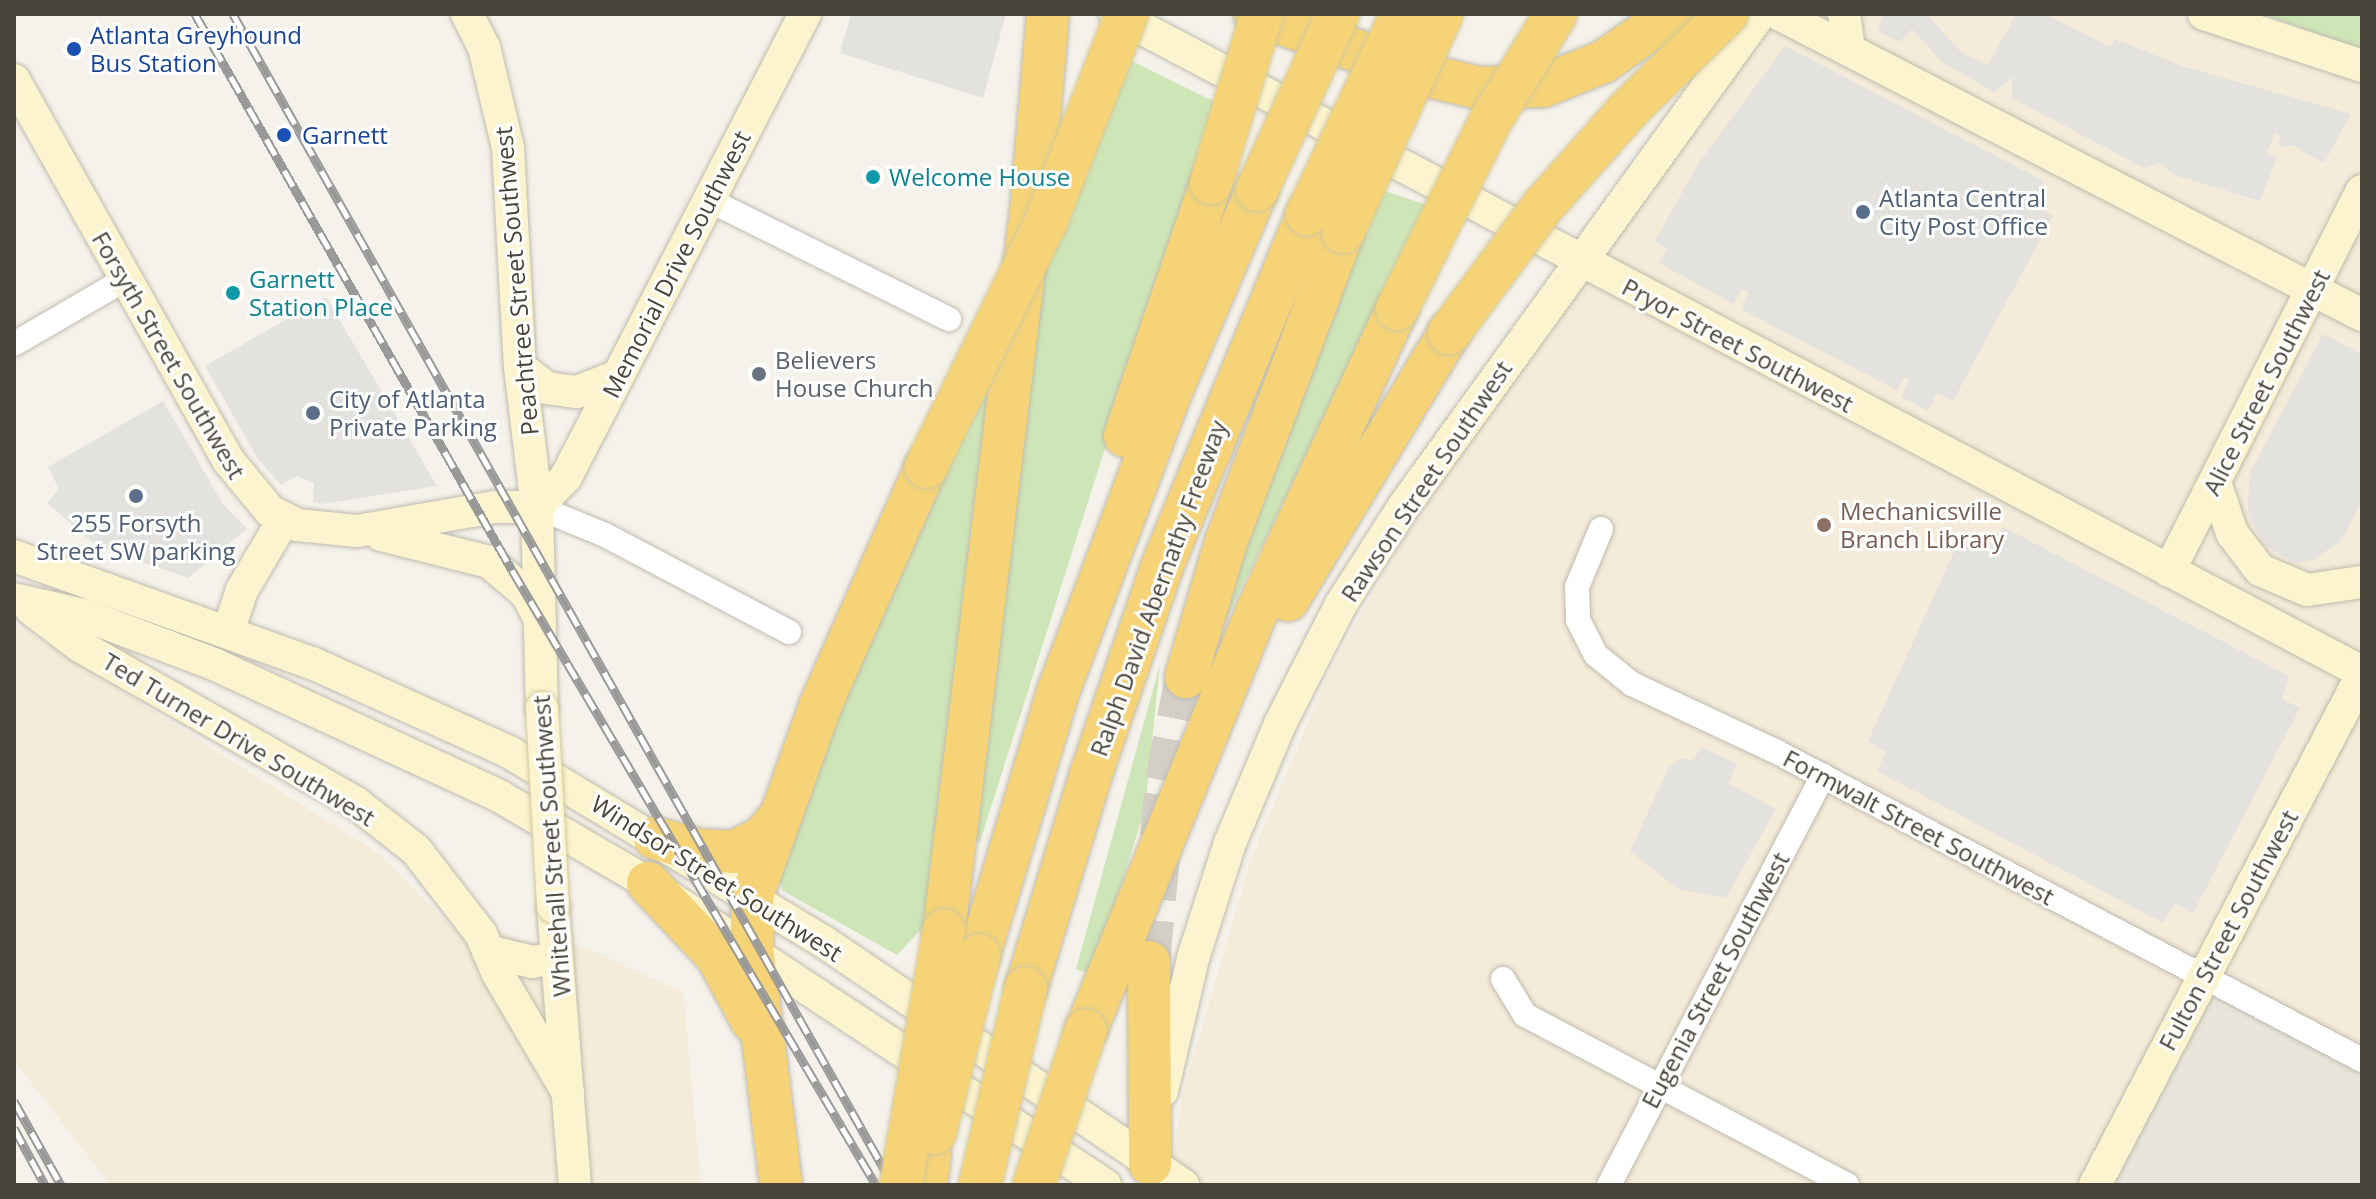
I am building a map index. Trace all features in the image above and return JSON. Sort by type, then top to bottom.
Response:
[{"type":"highway","points":[[901,1185],[944,931],[1031,212],[1048,14]]},
{"type":"highway","points":[[781,1185],[752,950],[752,896],[821,704],[926,467],[1028,263],[1127,14]]},
{"type":"highway","points":[[1255,14],[1421,74],[1479,88],[1543,86],[1603,62],[1672,14]]},
{"type":"highway","points":[[1058,692],[1094,529],[1211,183],[1262,14]]},
{"type":"highway","points":[[928,1169],[979,955],[1058,692],[1170,394],[1257,190],[1338,14]]},
{"type":"highway","name":"Ralph David Abernathy Freeway","points":[[980,1185],[1026,988],[1086,787],[1161,569],[1325,223],[1402,14]]},
{"type":"highway","points":[[1186,677],[1325,223],[1442,14]]},
{"type":"highway","points":[[1034,1185],[1086,1030],[1256,613],[1397,309],[1491,120],[1556,14]]},
{"type":"highway","points":[[1204,742],[1449,333],[1543,206],[1629,109],[1727,14]]},
{"type":"highway","points":[[655,838],[697,850],[734,852],[763,837],[779,818]]},
{"type":"highway","points":[[648,883],[717,956],[766,1055]]},
{"type":"highway","points":[[1149,962],[1160,1178]]},
{"type":"main road","name":"Peachtree Street Southwest","points":[[467,14],[484,47],[508,148],[520,367],[537,507]]},
{"type":"main road","name":"Memorial Drive Southwest","points":[[537,507],[566,477],[805,14]]},
{"type":"main road","name":"Pryor Street Southwest","points":[[1115,14],[2362,674]]},
{"type":"main road","name":"Rawson Street Southwest","points":[[1160,1178],[1194,955],[1230,843],[1280,724],[1372,554],[1578,261],[1760,14]]},
{"type":"main road","points":[[1779,14],[2362,315]]},
{"type":"main road","points":[[1844,14],[1849,49]]},
{"type":"main road","points":[[2204,14],[2362,66]]},
{"type":"main road","name":"Forsyth Street Southwest","points":[[14,80],[124,280],[242,482],[284,519],[315,529],[357,531],[495,507],[537,507]]},
{"type":"main road","name":"Alice Street Southwest","points":[[2169,571],[2362,191]]},
{"type":"main road","points":[[520,367],[547,388],[577,392],[618,376]]},
{"type":"main road","points":[[2215,482],[2232,533],[2260,570],[2307,590],[2362,582]]},
{"type":"main road","name":"Whitehall Street Southwest","points":[[537,507],[542,708],[553,907],[575,1185]]},
{"type":"main road","points":[[228,632],[242,590],[284,519]]},
{"type":"main road","points":[[357,531],[489,562],[527,594],[539,618]]},
{"type":"main road","name":"Windsor Street Southwest","points":[[14,556],[353,680],[509,752],[752,896],[1160,1178]]},
{"type":"main road","name":"Ted Turner Drive Southwest","points":[[18,601],[84,615],[216,665],[499,796]]},
{"type":"main road","name":"Ted Turner Drive Southwest","points":[[18,601],[80,646],[308,774],[393,831],[438,874],[488,951],[568,1093]]},
{"type":"main road","name":"Fulton Street Southwest","points":[[2095,1185],[2362,674]]},
{"type":"main road","name":"Windsor Street Southwest","points":[[499,796],[648,883],[1105,1185]]},
{"type":"main road","points":[[488,951],[532,962],[557,958]]},
{"type":"street","points":[[709,200],[949,319]]},
{"type":"street","points":[[14,344],[124,280]]},
{"type":"street","points":[[537,507],[605,535],[789,632]]},
{"type":"street","name":"Formwalt Street Southwest","points":[[1601,529],[1577,587],[1578,620],[1596,655],[1632,684],[1823,776],[2362,1060]]},
{"type":"street","name":"Eugenia Street Southwest","points":[[1609,1185],[1823,776]]},
{"type":"street","points":[[1503,979],[1525,1015],[1847,1185]]},
{"type":"shaded area","points":[[851,14],[1006,14],[983,98],[840,53]]},
{"type":"shaded area","points":[[1778,14],[2171,14],[2362,77],[2362,1066],[2216,989],[2112,1185],[1170,1185],[1182,1096],[1251,859],[1331,668],[1420,511]]},
{"type":"shaded area","points":[[1883,14],[1926,14],[1962,53],[1988,65],[2016,14],[2045,14],[2110,47],[2115,39],[2185,67],[2351,114],[2324,163],[2292,145],[2279,147],[2280,135],[2275,133],[2267,153],[2277,158],[2260,201],[2174,175],[2161,163],[2144,168],[2012,98],[2012,77],[1994,92],[1942,62],[1912,29],[1899,42],[1878,31]]},
{"type":"shaded area","points":[[1785,46],[2044,181],[2031,204],[2053,216],[1953,401],[1937,393],[1928,411],[1902,397],[1909,378],[1903,378],[1897,390],[1742,310],[1748,291],[1741,290],[1734,304],[1659,263],[1667,249],[1655,241],[1698,164]]},
{"type":"shaded area","name":"City of Atlanta Private Parking","points":[[326,297],[437,486],[322,504],[313,502],[314,483],[297,476],[281,485],[258,459],[205,366]]},
{"type":"shaded area","points":[[2323,334],[2362,354],[2362,500],[2342,540],[2313,560],[2293,563],[2263,544],[2248,513],[2251,471]]},
{"type":"shaded area","name":"255 Forsyth Street SW parking","points":[[163,401],[223,504],[247,529],[188,578],[97,546],[47,503],[59,489],[48,467]]},
{"type":"shaded area","points":[[2003,527],[2289,676],[2282,699],[2300,708],[2193,913],[2175,903],[2163,923],[1877,771],[1886,752],[1868,741],[1959,541],[1987,551]]},
{"type":"shaded area","points":[[14,623],[381,855],[452,928],[506,934],[544,948],[562,1185],[110,1185],[14,1060]]},
{"type":"shaded area","points":[[1701,747],[1737,764],[1728,783],[1776,809],[1726,898],[1678,889],[1630,851],[1669,767],[1682,758],[1693,761]]},
{"type":"shaded area","points":[[570,941],[683,992],[701,1185],[583,1185]]},
{"type":"shaded area","points":[[2216,989],[2362,1066],[2362,1185],[2112,1185]]},
{"type":"green space","points":[[2262,14],[2362,14],[2362,51],[2304,29]]},
{"type":"green space","points":[[1130,60],[1215,102],[980,842],[971,838],[1031,303]]},
{"type":"green space","points":[[1382,190],[1427,205],[1223,626],[1258,494]]},
{"type":"green space","points":[[1006,342],[929,921],[897,955],[783,891],[779,879],[837,711]]},
{"type":"green space","points":[[1160,664],[1145,808],[1093,976],[1076,969]]},
{"type":"tunnel","points":[[1149,962],[1166,781],[1186,677]]},
{"type":"railway","points":[[195,14],[512,570],[876,1185]]},
{"type":"railway","points":[[233,14],[893,1185]]},
{"type":"railway","points":[[14,1101],[61,1185]]},
{"type":"railway","points":[[14,1128],[45,1185]]},
{"type":"place","name":"Atlanta Greyhound Bus Station","points":[[74,49]]},
{"type":"place","name":"Garnett","points":[[284,135]]},
{"type":"place","name":"Welcome House","points":[[873,177]]},
{"type":"place","name":"Atlanta Central City Post Office","points":[[1863,212]]},
{"type":"place","name":"Garnett Station Place","points":[[233,293]]},
{"type":"place","name":"Believers House Church","points":[[759,374]]},
{"type":"place","name":"City of Atlanta Private Parking","points":[[313,413]]},
{"type":"place","name":"255 Forsyth Street SW parking","points":[[136,496]]},
{"type":"place","name":"Mechanicsville Branch Library","points":[[1824,525]]}]
